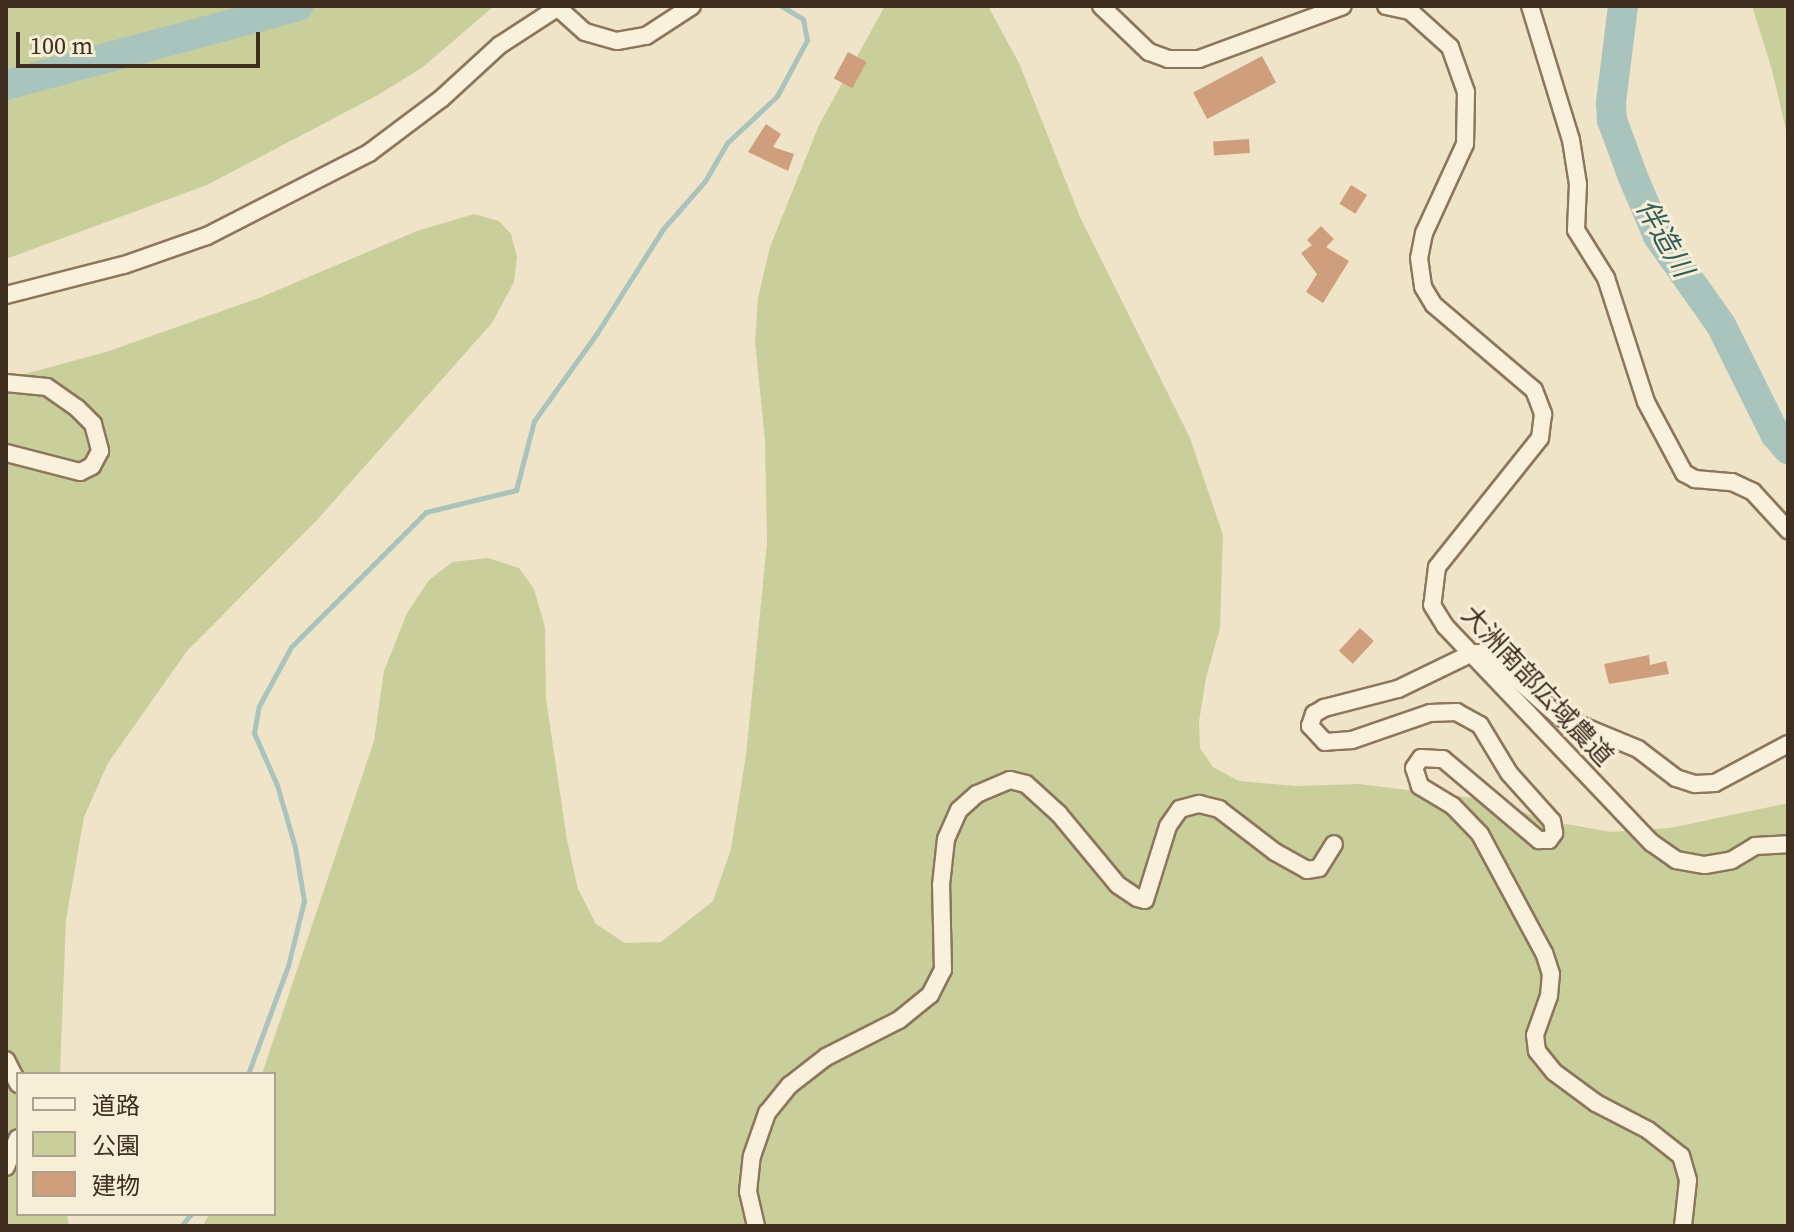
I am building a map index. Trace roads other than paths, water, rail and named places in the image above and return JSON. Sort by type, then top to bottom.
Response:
[{"type":"street","points":[[6,295],[124,265],[207,236],[369,153],[441,99],[500,45],[556,7],[585,32],[617,41],[646,36],[692,6]]},
{"type":"street","points":[[1101,6],[1149,52],[1168,59],[1199,59],[1343,6]]},
{"type":"street","name":"大洲南部広域農道","points":[[1386,6],[1410,11],[1450,47],[1466,92],[1465,144],[1424,233],[1419,258],[1423,287],[1434,305],[1534,390],[1543,414],[1540,438],[1437,567],[1432,605],[1445,626],[1652,843],[1676,860],[1705,865],[1732,860],[1755,846],[1788,844]]},
{"type":"street","points":[[1530,6],[1571,140],[1578,184],[1576,230],[1606,278],[1646,402],[1684,473],[1695,479],[1732,482],[1753,492],[1788,530]]},
{"type":"street","points":[[6,383],[47,387],[77,408],[93,424],[100,451],[92,466],[80,472],[6,453]]},
{"type":"street","points":[[1683,1226],[1688,1180],[1681,1156],[1648,1130],[1586,1095],[1554,1072],[1537,1051],[1535,1035],[1549,996],[1551,974],[1544,953],[1480,834],[1453,806],[1420,786],[1414,768],[1421,758],[1443,759],[1539,840],[1549,840],[1554,833],[1552,821],[1509,773],[1480,725],[1457,712],[1430,713],[1352,740],[1325,742],[1310,726],[1314,714],[1324,708],[1398,689],[1472,653],[1491,656],[1558,716],[1638,749],[1676,778],[1695,784],[1715,783],[1788,744]]},
{"type":"street","points":[[756,1226],[748,1192],[752,1156],[767,1113],[790,1085],[826,1057],[899,1020],[930,995],[943,970],[941,885],[946,839],[959,810],[977,794],[1010,780],[1026,784],[1059,814],[1118,885],[1145,900],[1168,826],[1180,809],[1199,804],[1219,809],[1275,852],[1307,870],[1319,868],[1334,844]]},
{"type":"street","points":[[6,1060],[16,1080]]},
{"type":"street","points":[[6,1167],[16,1143]]},
{"type":"waterway","points":[[6,85],[299,6]]},
{"type":"waterway","points":[[249,1072],[288,966],[304,901],[295,847],[277,785],[254,733],[259,706],[291,647],[426,512],[516,490],[534,421],[597,333],[663,229],[705,181],[727,143],[777,96],[807,40],[803,19],[781,6]]},
{"type":"waterway","name":"伴造川","points":[[1623,6],[1611,103],[1612,120],[1633,177],[1658,236],[1721,325],[1775,434],[1788,449]]},
{"type":"waterway","points":[[181,1226],[189,1216]]}]
